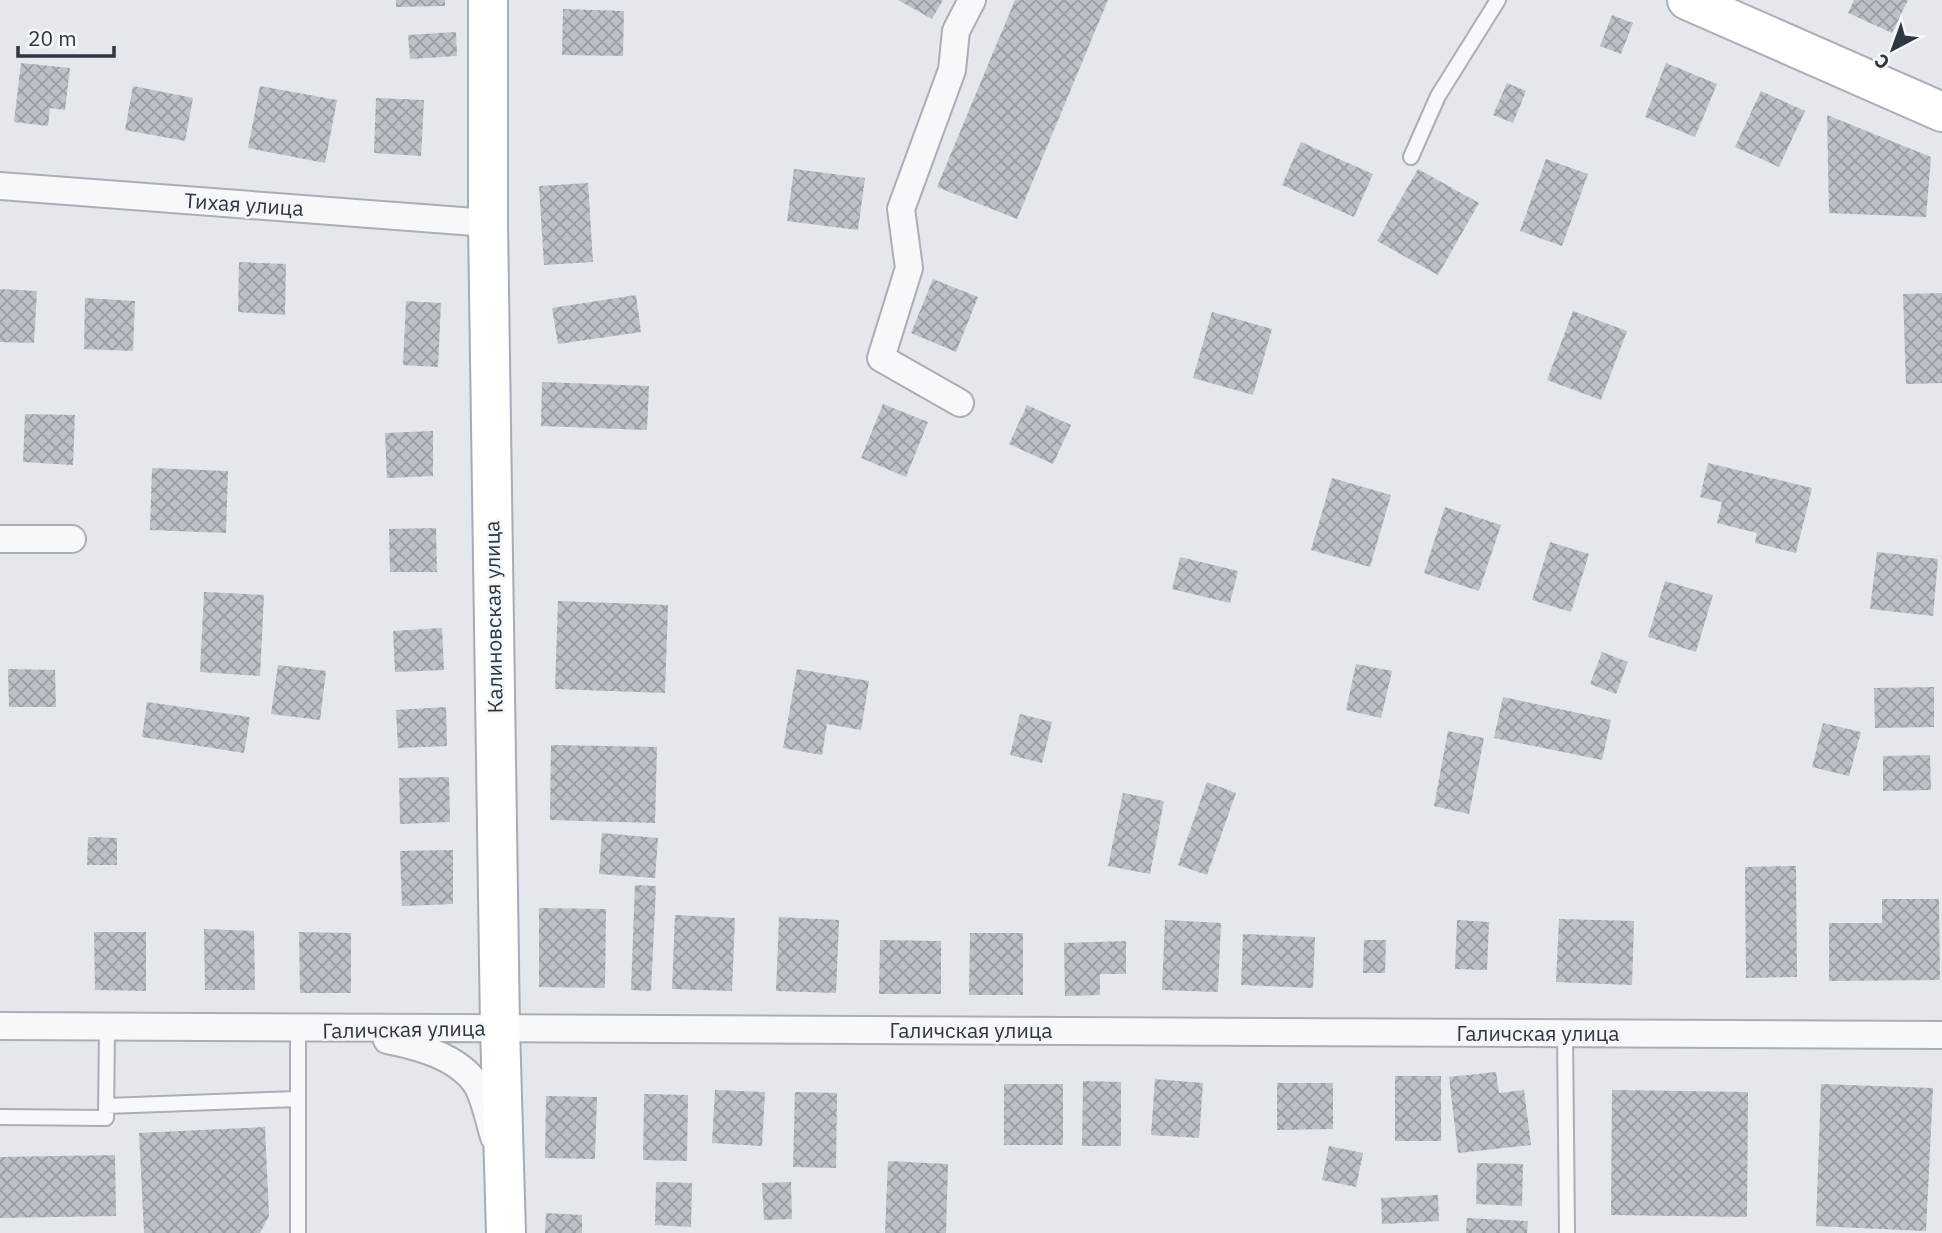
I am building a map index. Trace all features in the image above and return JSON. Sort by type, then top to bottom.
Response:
[{"type":"main road","name":"Калиновская улица","points":[[488,0],[488,223],[500,1028],[506,1233]]},
{"type":"main road","points":[[1686,0],[1942,112]]},
{"type":"street","points":[[960,403],[881,358],[909,268],[901,209],[952,70],[956,31],[972,0]]},
{"type":"street","name":"Тихая улица","points":[[0,186],[488,223]]},
{"type":"street","points":[[0,539],[72,539]]},
{"type":"street","name":"Галичская улица","points":[[0,1026],[298,1030],[500,1028],[1942,1035]]},
{"type":"street","points":[[337,1030],[419,1046],[456,1065],[477,1085],[506,1173]]},
{"type":"lane","points":[[1411,157],[1438,96],[1498,0]]},
{"type":"lane","points":[[0,1117],[106,1118],[107,1027]]},
{"type":"lane","points":[[298,1030],[298,1233]]},
{"type":"lane","points":[[1565,1033],[1567,1233]]},
{"type":"lane","points":[[106,1106],[298,1099]]},
{"type":"building","points":[[396,0],[445,0],[445,6],[396,7]]},
{"type":"building","points":[[898,0],[943,0],[932,19]]},
{"type":"building","points":[[1015,0],[1108,0],[1017,219],[937,187]]},
{"type":"building","points":[[1854,0],[1908,0],[1892,33],[1848,13]]},
{"type":"building","points":[[563,9],[624,11],[623,56],[562,55]]},
{"type":"building","points":[[1612,15],[1633,23],[1621,54],[1600,46]]},
{"type":"building","points":[[456,32],[457,56],[410,59],[408,35]]},
{"type":"building","points":[[21,63],[70,68],[65,110],[50,108],[48,126],[14,122]]},
{"type":"building","points":[[1666,63],[1717,84],[1695,137],[1645,117]]},
{"type":"building","points":[[1507,83],[1526,91],[1513,123],[1493,115]]},
{"type":"building","points":[[133,86],[193,98],[185,141],[125,130]]},
{"type":"building","points":[[260,86],[337,100],[325,163],[248,148]]},
{"type":"building","points":[[1761,91],[1805,111],[1779,167],[1735,147]]},
{"type":"building","points":[[376,98],[424,100],[421,156],[374,153]]},
{"type":"building","points":[[1827,115],[1931,157],[1926,217],[1829,213]]},
{"type":"building","points":[[1301,142],[1373,174],[1354,217],[1282,185]]},
{"type":"building","points":[[1546,159],[1588,174],[1562,246],[1520,231]]},
{"type":"building","points":[[794,169],[865,178],[858,230],[787,221]]},
{"type":"building","points":[[1418,169],[1479,203],[1438,275],[1377,241]]},
{"type":"building","points":[[588,183],[593,262],[544,265],[539,186]]},
{"type":"building","points":[[239,262],[286,264],[285,315],[238,312]]},
{"type":"building","points":[[933,279],[978,297],[956,352],[911,333]]},
{"type":"building","points":[[0,289],[37,291],[34,343],[0,342]]},
{"type":"building","points":[[1942,293],[1942,383],[1906,384],[1903,294]]},
{"type":"building","points":[[636,295],[641,332],[558,344],[552,308]]},
{"type":"building","points":[[85,298],[135,301],[133,351],[84,349]]},
{"type":"building","points":[[406,301],[441,303],[438,367],[403,365]]},
{"type":"building","points":[[1573,311],[1627,331],[1601,400],[1547,380]]},
{"type":"building","points":[[1212,312],[1272,329],[1253,395],[1193,378]]},
{"type":"building","points":[[542,382],[649,386],[647,430],[541,426]]},
{"type":"building","points":[[883,404],[928,422],[906,477],[861,458]]},
{"type":"building","points":[[1027,405],[1071,425],[1053,464],[1009,444]]},
{"type":"building","points":[[25,414],[75,415],[73,465],[23,462]]},
{"type":"building","points":[[433,431],[433,476],[387,478],[385,433]]},
{"type":"building","points":[[1708,463],[1812,488],[1796,553],[1755,543],[1757,533],[1717,523],[1722,502],[1700,497]]},
{"type":"building","points":[[152,468],[228,471],[226,533],[150,530]]},
{"type":"building","points":[[1332,478],[1391,495],[1370,567],[1311,550]]},
{"type":"building","points":[[1445,507],[1501,525],[1479,591],[1424,573]]},
{"type":"building","points":[[436,528],[437,572],[390,572],[389,529]]},
{"type":"building","points":[[1550,542],[1589,554],[1571,612],[1532,600]]},
{"type":"building","points":[[1877,552],[1938,559],[1933,616],[1870,609]]},
{"type":"building","points":[[1180,557],[1238,571],[1230,603],[1172,589]]},
{"type":"building","points":[[1665,581],[1713,595],[1696,652],[1648,637]]},
{"type":"building","points":[[204,592],[264,595],[260,676],[200,672]]},
{"type":"building","points":[[558,601],[668,605],[665,693],[555,689]]},
{"type":"building","points":[[442,628],[444,670],[395,672],[393,631]]},
{"type":"building","points":[[1602,652],[1628,662],[1616,694],[1590,684]]},
{"type":"building","points":[[1356,664],[1392,671],[1381,718],[1346,710]]},
{"type":"building","points":[[278,665],[326,671],[320,720],[271,714]]},
{"type":"building","points":[[8,669],[55,670],[56,707],[9,707]]},
{"type":"building","points":[[797,669],[869,681],[861,730],[827,724],[822,755],[783,748]]},
{"type":"building","points":[[1934,687],[1934,727],[1875,728],[1874,688]]},
{"type":"building","points":[[1503,697],[1611,720],[1602,760],[1494,738]]},
{"type":"building","points":[[147,702],[250,717],[244,753],[142,737]]},
{"type":"building","points":[[446,707],[447,746],[398,748],[396,710]]},
{"type":"building","points":[[1020,714],[1052,722],[1042,763],[1010,755]]},
{"type":"building","points":[[1823,723],[1861,732],[1849,776],[1812,767]]},
{"type":"building","points":[[1448,731],[1484,738],[1469,814],[1434,806]]},
{"type":"building","points":[[551,745],[657,747],[655,823],[550,820]]},
{"type":"building","points":[[1930,755],[1931,790],[1883,791],[1883,756]]},
{"type":"building","points":[[449,777],[450,822],[400,824],[399,778]]},
{"type":"building","points":[[1207,782],[1236,793],[1207,875],[1178,865]]},
{"type":"building","points":[[1123,793],[1164,801],[1150,874],[1108,866]]},
{"type":"building","points":[[602,833],[658,838],[655,878],[599,874]]},
{"type":"building","points":[[88,837],[117,838],[117,865],[87,865]]},
{"type":"building","points":[[453,850],[453,904],[402,906],[400,851]]},
{"type":"building","points":[[1796,866],[1797,977],[1746,978],[1745,867]]},
{"type":"building","points":[[635,885],[656,886],[651,991],[631,990]]},
{"type":"building","points":[[1882,899],[1939,899],[1940,980],[1829,981],[1829,923],[1882,923]]},
{"type":"building","points":[[539,908],[606,909],[605,988],[539,987]]},
{"type":"building","points":[[675,915],[735,918],[732,991],[672,989]]},
{"type":"building","points":[[779,917],[839,920],[836,993],[776,991]]},
{"type":"building","points":[[1559,919],[1634,921],[1632,985],[1556,982]]},
{"type":"building","points":[[1165,920],[1221,923],[1218,992],[1162,990]]},
{"type":"building","points":[[1457,920],[1489,922],[1487,970],[1455,969]]},
{"type":"building","points":[[204,929],[254,931],[255,990],[205,990]]},
{"type":"building","points":[[94,932],[146,932],[146,991],[95,990]]},
{"type":"building","points":[[299,932],[351,933],[351,993],[300,993]]},
{"type":"building","points":[[970,933],[1023,933],[1023,995],[969,995]]},
{"type":"building","points":[[1243,934],[1315,937],[1313,988],[1241,985]]},
{"type":"building","points":[[880,940],[941,941],[941,994],[879,994]]},
{"type":"building","points":[[1364,940],[1386,940],[1385,973],[1363,973]]},
{"type":"building","points":[[1126,941],[1126,974],[1100,974],[1100,995],[1065,996],[1064,943]]},
{"type":"building","points":[[1496,1072],[1499,1093],[1524,1090],[1531,1145],[1458,1153],[1449,1077]]},
{"type":"building","points":[[1395,1076],[1441,1076],[1441,1141],[1395,1141]]},
{"type":"building","points":[[1155,1079],[1203,1083],[1199,1138],[1151,1135]]},
{"type":"building","points":[[1083,1081],[1121,1082],[1121,1146],[1082,1146]]},
{"type":"building","points":[[1277,1083],[1333,1083],[1333,1129],[1277,1130]]},
{"type":"building","points":[[1004,1084],[1063,1084],[1063,1145],[1004,1145]]},
{"type":"building","points":[[1821,1084],[1933,1088],[1926,1231],[1816,1226]]},
{"type":"building","points":[[715,1090],[765,1092],[762,1146],[712,1143]]},
{"type":"building","points":[[1612,1090],[1748,1092],[1747,1217],[1611,1215]]},
{"type":"building","points":[[795,1092],[837,1093],[836,1168],[793,1167]]},
{"type":"building","points":[[644,1094],[688,1095],[687,1161],[643,1160]]},
{"type":"building","points":[[546,1096],[597,1097],[595,1159],[545,1158]]},
{"type":"building","points":[[265,1127],[269,1216],[260,1233],[144,1233],[139,1133]]},
{"type":"building","points":[[1329,1146],[1363,1153],[1356,1187],[1322,1180]]},
{"type":"building","points":[[115,1155],[116,1216],[0,1218],[0,1157]]},
{"type":"building","points":[[888,1161],[948,1164],[946,1233],[885,1233]]},
{"type":"building","points":[[1477,1163],[1523,1164],[1522,1206],[1476,1204]]},
{"type":"building","points":[[656,1182],[692,1183],[691,1227],[655,1225]]},
{"type":"building","points":[[791,1182],[792,1219],[764,1220],[762,1183]]},
{"type":"building","points":[[1438,1195],[1439,1221],[1382,1224],[1381,1198]]},
{"type":"building","points":[[546,1213],[582,1215],[582,1233],[545,1233]]},
{"type":"building","points":[[1467,1218],[1528,1221],[1527,1233],[1466,1233]]}]
